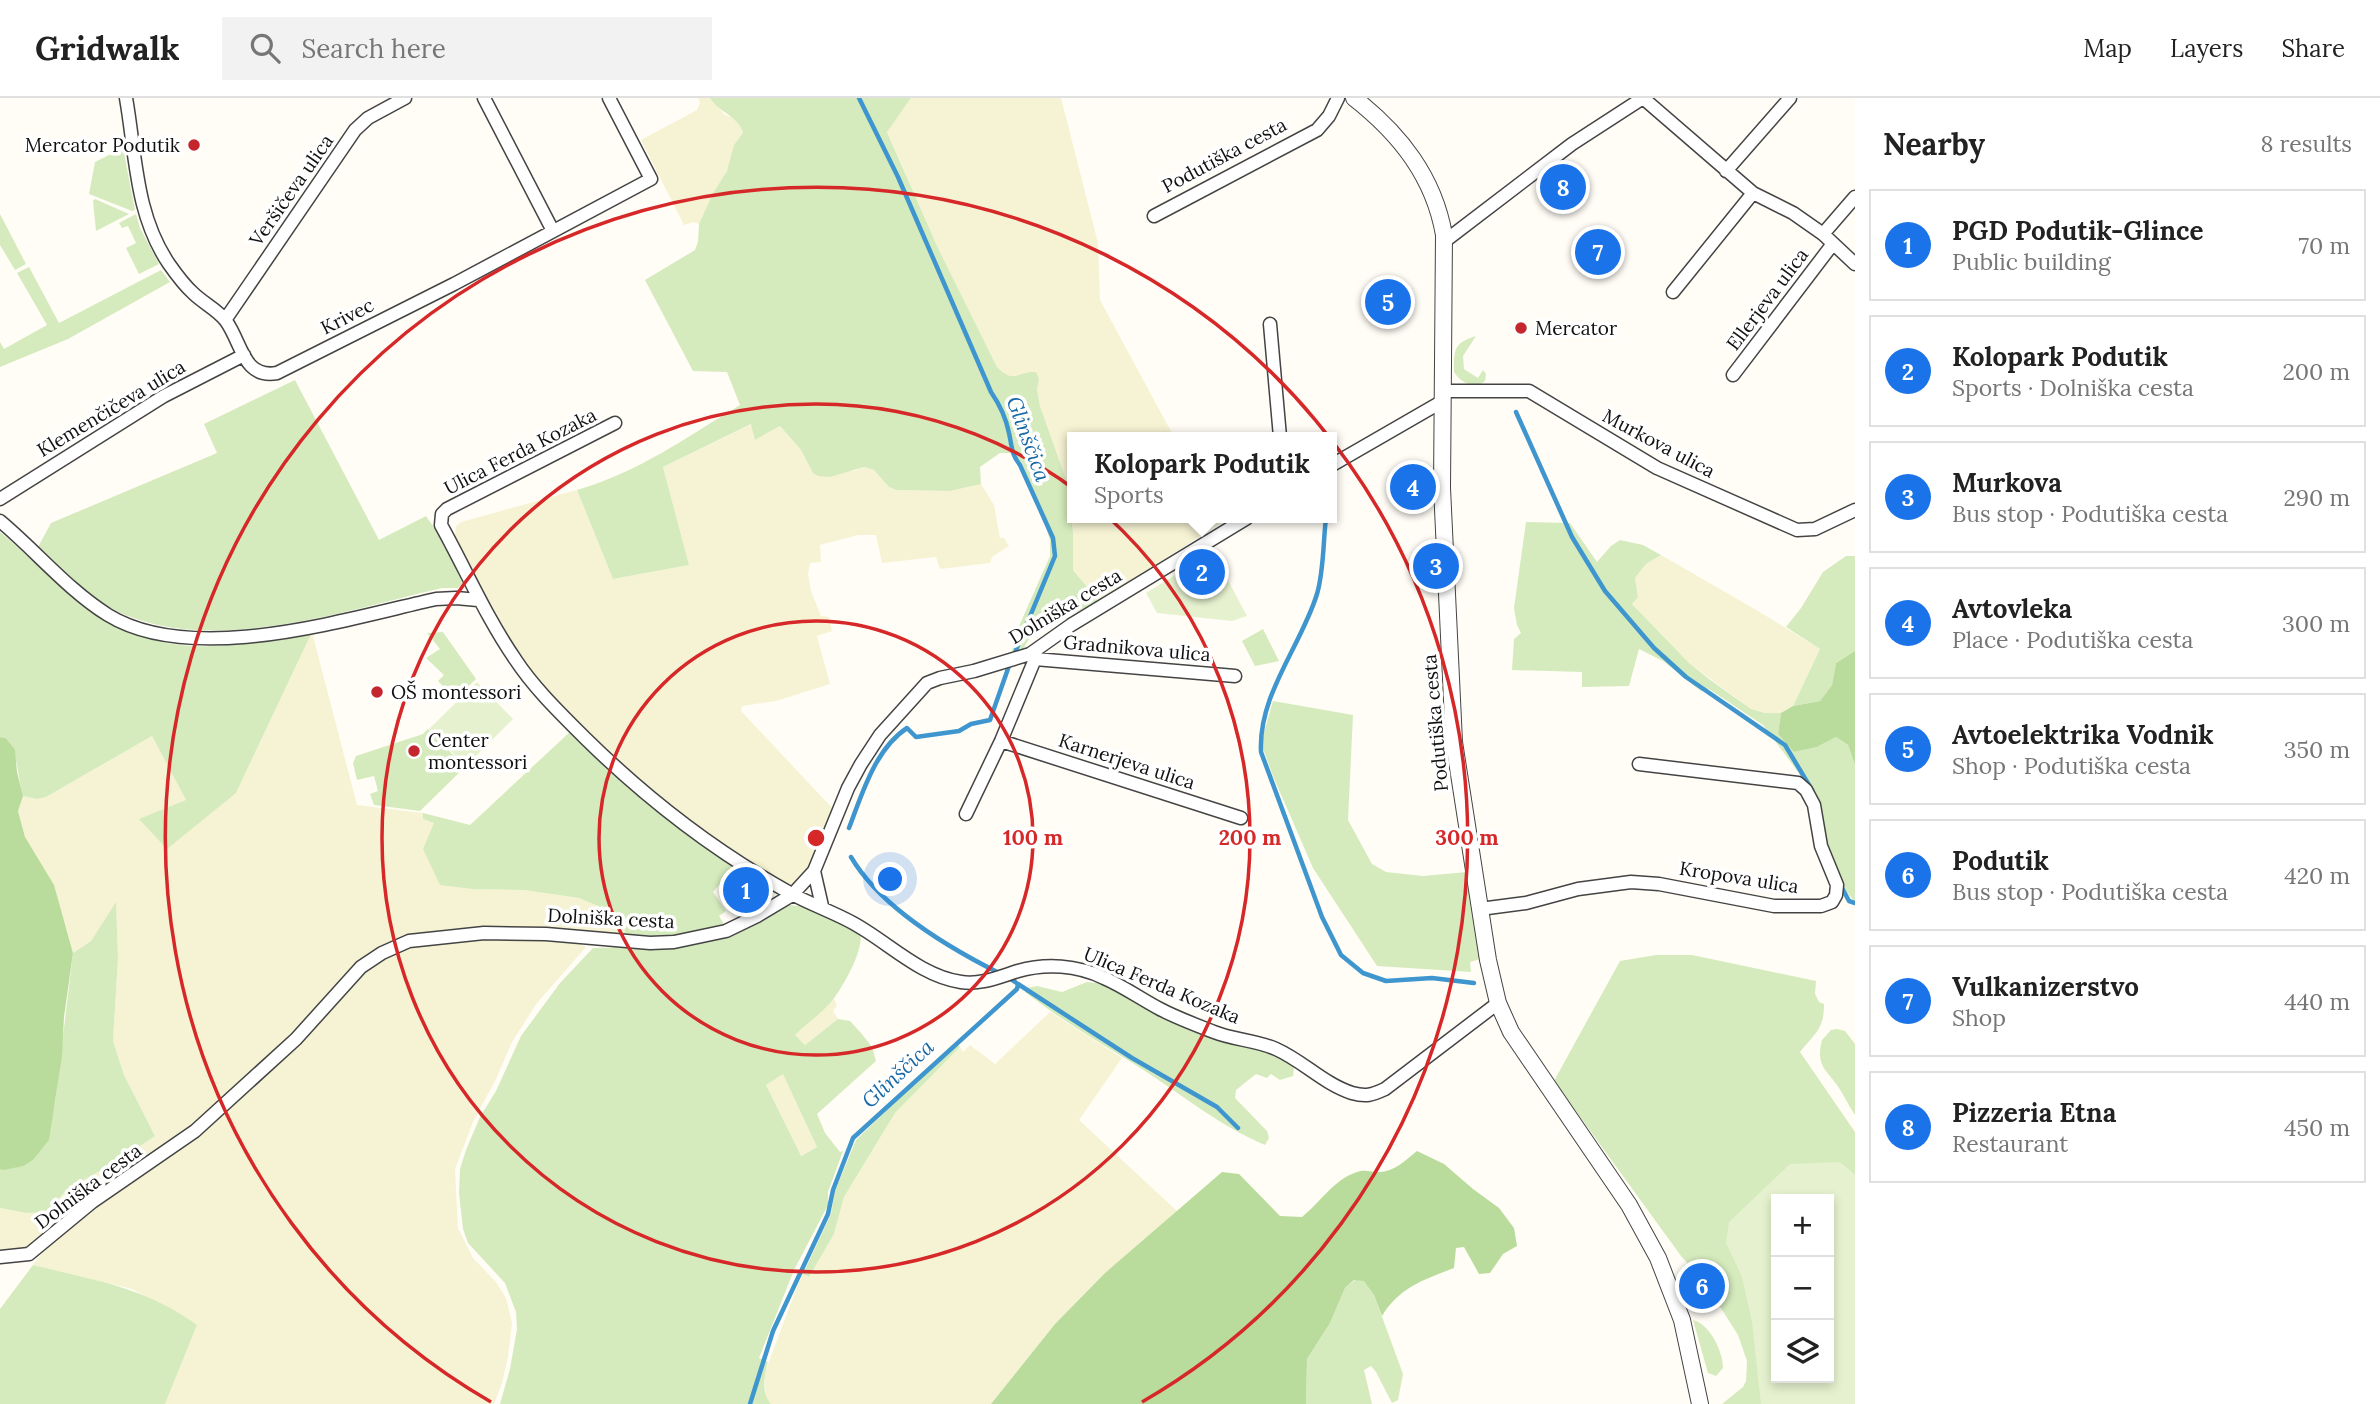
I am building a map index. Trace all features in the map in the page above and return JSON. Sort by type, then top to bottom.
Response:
[{"type":"street","name":"Krivec","points":[[126,98],[143,209],[150,228],[168,262],[191,292],[225,320],[254,371],[264,375],[277,373],[651,179],[609,98]]},
{"type":"street","name":"Veršičeva ulica","points":[[225,320],[355,130],[368,118],[405,98]]},
{"type":"street","points":[[484,98],[553,231]]},
{"type":"street","name":"Podutiška cesta","points":[[1154,216],[1317,130],[1329,116],[1338,98]]},
{"type":"street","name":"Podutiška cesta","points":[[1354,98],[1389,128],[1414,159],[1438,209],[1445,241],[1442,488],[1454,742],[1488,960],[1498,1003],[1511,1032],[1629,1205],[1658,1258],[1682,1320],[1700,1404]]},
{"type":"street","points":[[1445,241],[1572,144],[1643,98]]},
{"type":"street","name":"Ellerjeva ulica","points":[[1643,98],[1753,193],[1793,213],[1823,234],[1855,264]]},
{"type":"street","points":[[1726,171],[1790,98]]},
{"type":"street","points":[[1673,292],[1753,193]]},
{"type":"street","name":"Ellerjeva ulica","points":[[1823,234],[1855,197]]},
{"type":"street","name":"Ellerjeva ulica","points":[[1733,376],[1832,245]]},
{"type":"street","points":[[1270,324],[1280,432]]},
{"type":"street","name":"Klemenčičeva ulica","points":[[0,499],[164,396],[244,355]]},
{"type":"street","name":"Murkova ulica","points":[[1443,396],[1529,391],[1657,468],[1797,530],[1815,530],[1855,510]]},
{"type":"street","points":[[1337,462],[1443,396]]},
{"type":"street","name":"Ulica Ferda Kozaka","points":[[615,423],[442,514],[441,526],[478,600],[515,660],[538,688],[611,763],[684,825],[792,895],[822,906],[880,938],[925,970],[961,982],[995,980],[1019,971],[1054,967],[1084,970],[1164,1011],[1218,1034],[1277,1049],[1333,1085],[1351,1093],[1370,1097],[1385,1089],[1498,1003]]},
{"type":"street","points":[[0,521],[69,584],[109,615],[145,630],[169,636],[240,637],[302,630],[436,599],[478,600]]},
{"type":"street","name":"Dolniška cesta","points":[[0,1257],[29,1254],[92,1202],[195,1131],[296,1039],[361,967],[382,953],[409,941],[484,933],[546,934],[650,943],[694,939],[726,931],[792,895],[814,871],[848,788],[861,764],[880,735],[928,683],[1028,657],[1071,625],[1239,523]]},
{"type":"street","points":[[966,814],[1001,741],[1028,657]]},
{"type":"street","name":"Gradnikova ulica","points":[[1028,657],[1235,676]]},
{"type":"street","name":"Karnerjeva ulica","points":[[1001,741],[1241,818]]},
{"type":"street","name":"Kropova ulica","points":[[1480,909],[1526,903],[1578,889],[1631,882],[1659,884],[1774,905],[1821,906],[1832,902],[1837,885],[1821,846],[1814,804],[1806,790],[1798,783],[1639,764]]},
{"type":"street","points":[[814,871],[822,906]]},
{"type":"shaded area","points":[[698,98],[710,98],[725,115],[740,123],[743,133],[727,171],[713,193],[699,224],[694,222],[684,225],[641,140],[697,110],[700,103]]},
{"type":"shaded area","points":[[911,98],[1061,98],[1098,243],[1100,300],[1171,432],[1067,432],[1067,482],[1040,406],[1037,389],[1039,379],[1024,374],[1015,378],[1006,376],[997,367],[938,248],[887,131]]},
{"type":"shaded area","points":[[752,424],[755,440],[780,426],[801,450],[813,472],[854,471],[864,467],[874,470],[889,487],[896,490],[950,491],[981,484],[994,505],[1000,538],[1004,538],[1009,546],[992,557],[990,563],[940,569],[936,557],[882,563],[876,535],[858,535],[820,545],[821,562],[810,563],[808,574],[811,591],[821,616],[829,617],[832,631],[817,636],[830,684],[776,701],[742,706],[741,711],[835,811],[812,865],[791,887],[739,858],[680,818],[611,759],[532,674],[514,648],[457,547],[455,535],[456,526],[461,522],[577,490],[613,579],[689,565],[663,467]]},
{"type":"shaded area","points":[[1072,523],[1219,524],[1099,601],[1073,570]]},
{"type":"shaded area","points":[[1661,555],[1820,649],[1793,706],[1781,713],[1765,713],[1751,709],[1689,663],[1632,604],[1638,597],[1635,578],[1646,564]]},
{"type":"shaded area","points":[[312,632],[357,805],[423,813],[423,819],[435,823],[473,889],[524,890],[579,898],[626,918],[624,936],[513,927],[449,929],[419,934],[385,946],[192,1127],[71,1212],[27,1250],[0,1252],[0,1208],[26,1213],[55,1201],[69,1188],[118,1161],[155,1136],[124,1075],[113,1041],[118,958],[116,904],[91,941],[73,953],[67,930],[25,837],[18,811],[23,796],[37,799],[46,797],[152,736],[186,800],[236,793]]},
{"type":"shaded area","points":[[488,939],[577,943],[586,947],[537,1003],[512,1042],[473,1122],[455,1169],[458,1228],[473,1258],[496,1282],[506,1298],[512,1323],[508,1357],[494,1404],[165,1404],[197,1325],[132,1289],[33,1265],[41,1254],[86,1213],[194,1138],[255,1086],[311,1033],[370,968],[413,946]]},
{"type":"shaded area","points":[[834,999],[837,1006],[833,1011],[838,1019],[805,1045],[794,1035]]},
{"type":"shaded area","points":[[1050,1012],[1122,1058],[1079,1120],[1178,1212],[1105,1273],[1055,1324],[991,1404],[771,1404],[766,1399],[764,1375],[798,1284],[803,1274],[809,1277],[834,1234],[844,1197],[895,1113],[960,1047],[963,1052],[970,1045],[995,1064]]},
{"type":"shaded area","points":[[784,1073],[817,1147],[800,1156],[766,1085]]},
{"type":"green space","points":[[710,98],[911,98],[887,132],[938,248],[997,367],[1012,376],[1036,372],[1039,379],[1037,389],[1040,406],[1067,482],[1067,523],[1072,523],[1073,570],[1099,601],[1072,614],[1067,606],[1050,608],[1022,651],[1017,654],[1012,651],[1016,633],[1050,556],[1050,541],[1042,512],[1022,463],[1013,453],[1000,453],[980,467],[981,484],[950,491],[896,490],[889,487],[874,470],[864,467],[830,477],[818,476],[813,473],[801,450],[780,426],[755,440],[751,424],[663,467],[689,565],[613,579],[577,490],[600,483],[641,464],[740,405],[727,372],[693,371],[645,280],[695,250],[699,224],[713,193],[727,171],[734,145],[743,133],[737,122]]},
{"type":"green space","points":[[123,148],[135,210],[132,211],[89,194],[95,162]]},
{"type":"green space","points":[[95,199],[129,214],[96,231]]},
{"type":"green space","points":[[0,214],[26,264],[15,270],[0,245]]},
{"type":"green space","points":[[136,214],[140,228],[159,264],[139,274],[126,248],[136,243],[128,226],[122,228],[119,223]]},
{"type":"green space","points":[[29,267],[59,323],[161,270],[170,282],[68,339],[0,367],[0,342],[4,349],[47,325],[17,273]]},
{"type":"green space","points":[[1476,336],[1463,356],[1464,369],[1478,378],[1483,370],[1486,374],[1485,381],[1473,385],[1464,382],[1454,372],[1454,358],[1456,348],[1463,341]]},
{"type":"green space","points":[[295,380],[379,540],[426,516],[449,548],[458,566],[462,584],[458,588],[442,588],[273,626],[229,630],[186,629],[145,622],[107,606],[80,587],[38,547],[51,523],[217,453],[204,424]]},
{"type":"green space","points":[[1526,522],[1570,523],[1597,562],[1620,540],[1643,545],[1661,555],[1646,564],[1635,578],[1638,597],[1632,604],[1689,663],[1751,709],[1765,713],[1781,713],[1778,734],[1794,752],[1817,747],[1836,737],[1848,745],[1855,765],[1855,902],[1841,885],[1829,855],[1819,806],[1813,792],[1763,725],[1709,689],[1701,691],[1663,661],[1639,649],[1629,686],[1582,687],[1582,672],[1512,670],[1514,639],[1521,633],[1514,608]]},
{"type":"green space","points":[[0,532],[87,606],[116,624],[147,638],[187,646],[208,646],[251,643],[312,632],[236,793],[167,849],[139,819],[186,800],[152,736],[46,797],[37,799],[23,796],[13,751],[6,738],[0,737]]},
{"type":"green space","points":[[1213,552],[1247,616],[1232,621],[1157,613],[1146,593]]},
{"type":"green space","points":[[1846,556],[1855,556],[1855,651],[1836,663],[1832,685],[1820,701],[1793,706],[1820,649],[1786,627],[1823,572]]},
{"type":"green space","points":[[1263,629],[1279,661],[1255,666],[1242,641]]},
{"type":"green space","points":[[443,632],[476,679],[455,699],[438,681],[444,675],[426,658],[440,649],[427,633]]},
{"type":"green space","points":[[1855,651],[1855,765],[1848,745],[1836,737],[1817,747],[1794,752],[1778,734],[1781,713],[1793,706],[1820,701],[1832,685],[1836,663]]},
{"type":"green space","points":[[477,682],[513,719],[466,766],[429,729]]},
{"type":"green space","points":[[1273,701],[1353,715],[1348,820],[1372,864],[1386,872],[1423,876],[1467,872],[1480,959],[1470,962],[1471,972],[1377,966],[1313,868],[1273,776],[1261,743]]},
{"type":"green space","points":[[428,729],[465,767],[420,811],[374,805],[370,794],[378,791],[374,776],[357,780],[353,763],[356,756],[423,734]]},
{"type":"green space","points":[[572,730],[737,865],[713,892],[726,911],[719,916],[725,926],[670,938],[624,936],[626,918],[579,898],[524,890],[440,885],[423,849],[434,823],[423,819],[423,813],[470,825]]},
{"type":"green space","points":[[0,737],[6,738],[15,750],[23,796],[18,811],[25,837],[54,885],[73,953],[64,1017],[62,1056],[49,1140],[33,1160],[24,1166],[3,1170],[0,1169]]},
{"type":"green space","points":[[116,902],[118,958],[113,1041],[124,1075],[155,1136],[118,1161],[69,1188],[45,1212],[26,1213],[0,1208],[0,1169],[24,1166],[33,1160],[55,1103],[73,953],[91,941]]},
{"type":"green space","points":[[790,905],[807,907],[860,931],[857,956],[839,991],[826,1007],[795,1035],[805,1045],[838,1019],[850,1021],[872,1047],[876,1061],[817,1114],[825,1133],[840,1152],[843,1151],[828,1192],[828,1205],[794,1270],[759,1358],[768,1362],[765,1389],[771,1404],[500,1404],[517,1329],[516,1312],[505,1283],[468,1243],[463,1229],[459,1193],[460,1169],[466,1150],[521,1036],[560,983],[593,948],[665,946]],"holes":[[[783,1074],[817,1147],[801,1156],[766,1085]]]},
{"type":"green space","points":[[1656,955],[1692,955],[1816,981],[1815,994],[1819,1002],[1824,1004],[1822,1020],[1818,1031],[1800,1052],[1855,1132],[1855,1404],[1722,1404],[1743,1387],[1746,1381],[1747,1361],[1738,1335],[1705,1283],[1681,1256],[1554,1081],[1620,961]]},
{"type":"green space","points":[[1087,982],[1105,984],[1290,1060],[1294,1068],[1293,1076],[1280,1080],[1271,1074],[1267,1078],[1256,1074],[1236,1090],[1235,1098],[1267,1131],[1269,1138],[1265,1145],[1217,1119],[1068,1023],[1025,992],[1027,988],[1037,986],[1062,992]]},
{"type":"green space","points":[[1831,1030],[1845,1031],[1855,1044],[1855,1115],[1821,1060],[1822,1040]]},
{"type":"green space","points":[[957,1043],[960,1047],[895,1113],[844,1197],[834,1234],[809,1277],[803,1274],[831,1214],[835,1191],[856,1140]]},
{"type":"green space","points":[[1417,1151],[1444,1164],[1499,1208],[1514,1228],[1517,1246],[1503,1254],[1490,1273],[1479,1274],[1464,1247],[1456,1248],[1454,1268],[1405,1291],[1382,1316],[1374,1295],[1364,1281],[1354,1280],[1345,1288],[1330,1323],[1307,1359],[1306,1404],[991,1404],[1055,1324],[1105,1273],[1222,1172],[1239,1174],[1280,1216],[1302,1217],[1341,1180],[1357,1172],[1390,1170]]},
{"type":"green space","points":[[1840,1162],[1855,1175],[1855,1404],[1761,1404],[1752,1322],[1742,1277],[1726,1243],[1729,1222],[1790,1164]]},
{"type":"green space","points":[[33,1265],[138,1293],[197,1325],[165,1404],[0,1404],[0,1309]]},
{"type":"green space","points":[[1355,1280],[1364,1280],[1374,1295],[1403,1374],[1398,1400],[1392,1403],[1371,1366],[1364,1370],[1372,1404],[1306,1404],[1307,1359],[1330,1323],[1345,1288]]},
{"type":"green space","points":[[1693,1320],[1705,1327],[1718,1347],[1723,1368],[1716,1376],[1708,1373]]},
{"type":"waterway","name":"Glinščica","points":[[859,98],[898,177],[1002,412],[1013,453],[1053,538],[1055,556],[1014,655]]},
{"type":"waterway","points":[[1516,412],[1572,537],[1605,591],[1654,648],[1686,677],[1785,745],[1812,790]]},
{"type":"waterway","points":[[1326,523],[1317,594],[1273,691],[1262,731],[1261,752],[1322,917],[1341,955],[1363,973],[1386,981],[1432,978],[1474,983]]},
{"type":"waterway","name":"Glinščica","points":[[849,828],[871,773],[896,737],[907,728],[916,737],[959,731],[971,724],[990,720],[1010,663]]},
{"type":"waterway","name":"Glinščica","points":[[851,857],[864,876],[898,910],[939,939],[1001,974]]},
{"type":"waterway","points":[[1841,886],[1849,901],[1855,903]]},
{"type":"waterway","name":"Glinščica","points":[[750,1404],[773,1331],[828,1214],[833,1190],[853,1138],[1017,989],[1018,984],[1009,978]]},
{"type":"waterway","points":[[1018,984],[1132,1058],[1217,1107],[1238,1128]]},
{"type":"place","name":"Mercator Podutik","points":[[194,145]]},
{"type":"place","name":"Pizzeria Etna","points":[[1563,187]]},
{"type":"place","name":"Vulkanizerstvo","points":[[1598,252]]},
{"type":"place","name":"Avtoelektrika Vodnik","points":[[1388,302]]},
{"type":"place","name":"Mercator","points":[[1521,328]]},
{"type":"place","name":"Avtovleka","points":[[1413,487]]},
{"type":"place","name":"Murkova","points":[[1436,566]]},
{"type":"place","name":"Kolopark Podutik","points":[[1202,572]]},
{"type":"place","name":"OŠ montessori","points":[[377,692]]},
{"type":"place","name":"Center montessori","points":[[414,751]]},
{"type":"place","name":"PGD Podutik-Glince","points":[[746,890]]},
{"type":"place","name":"Podutik","points":[[1702,1286]]}]
